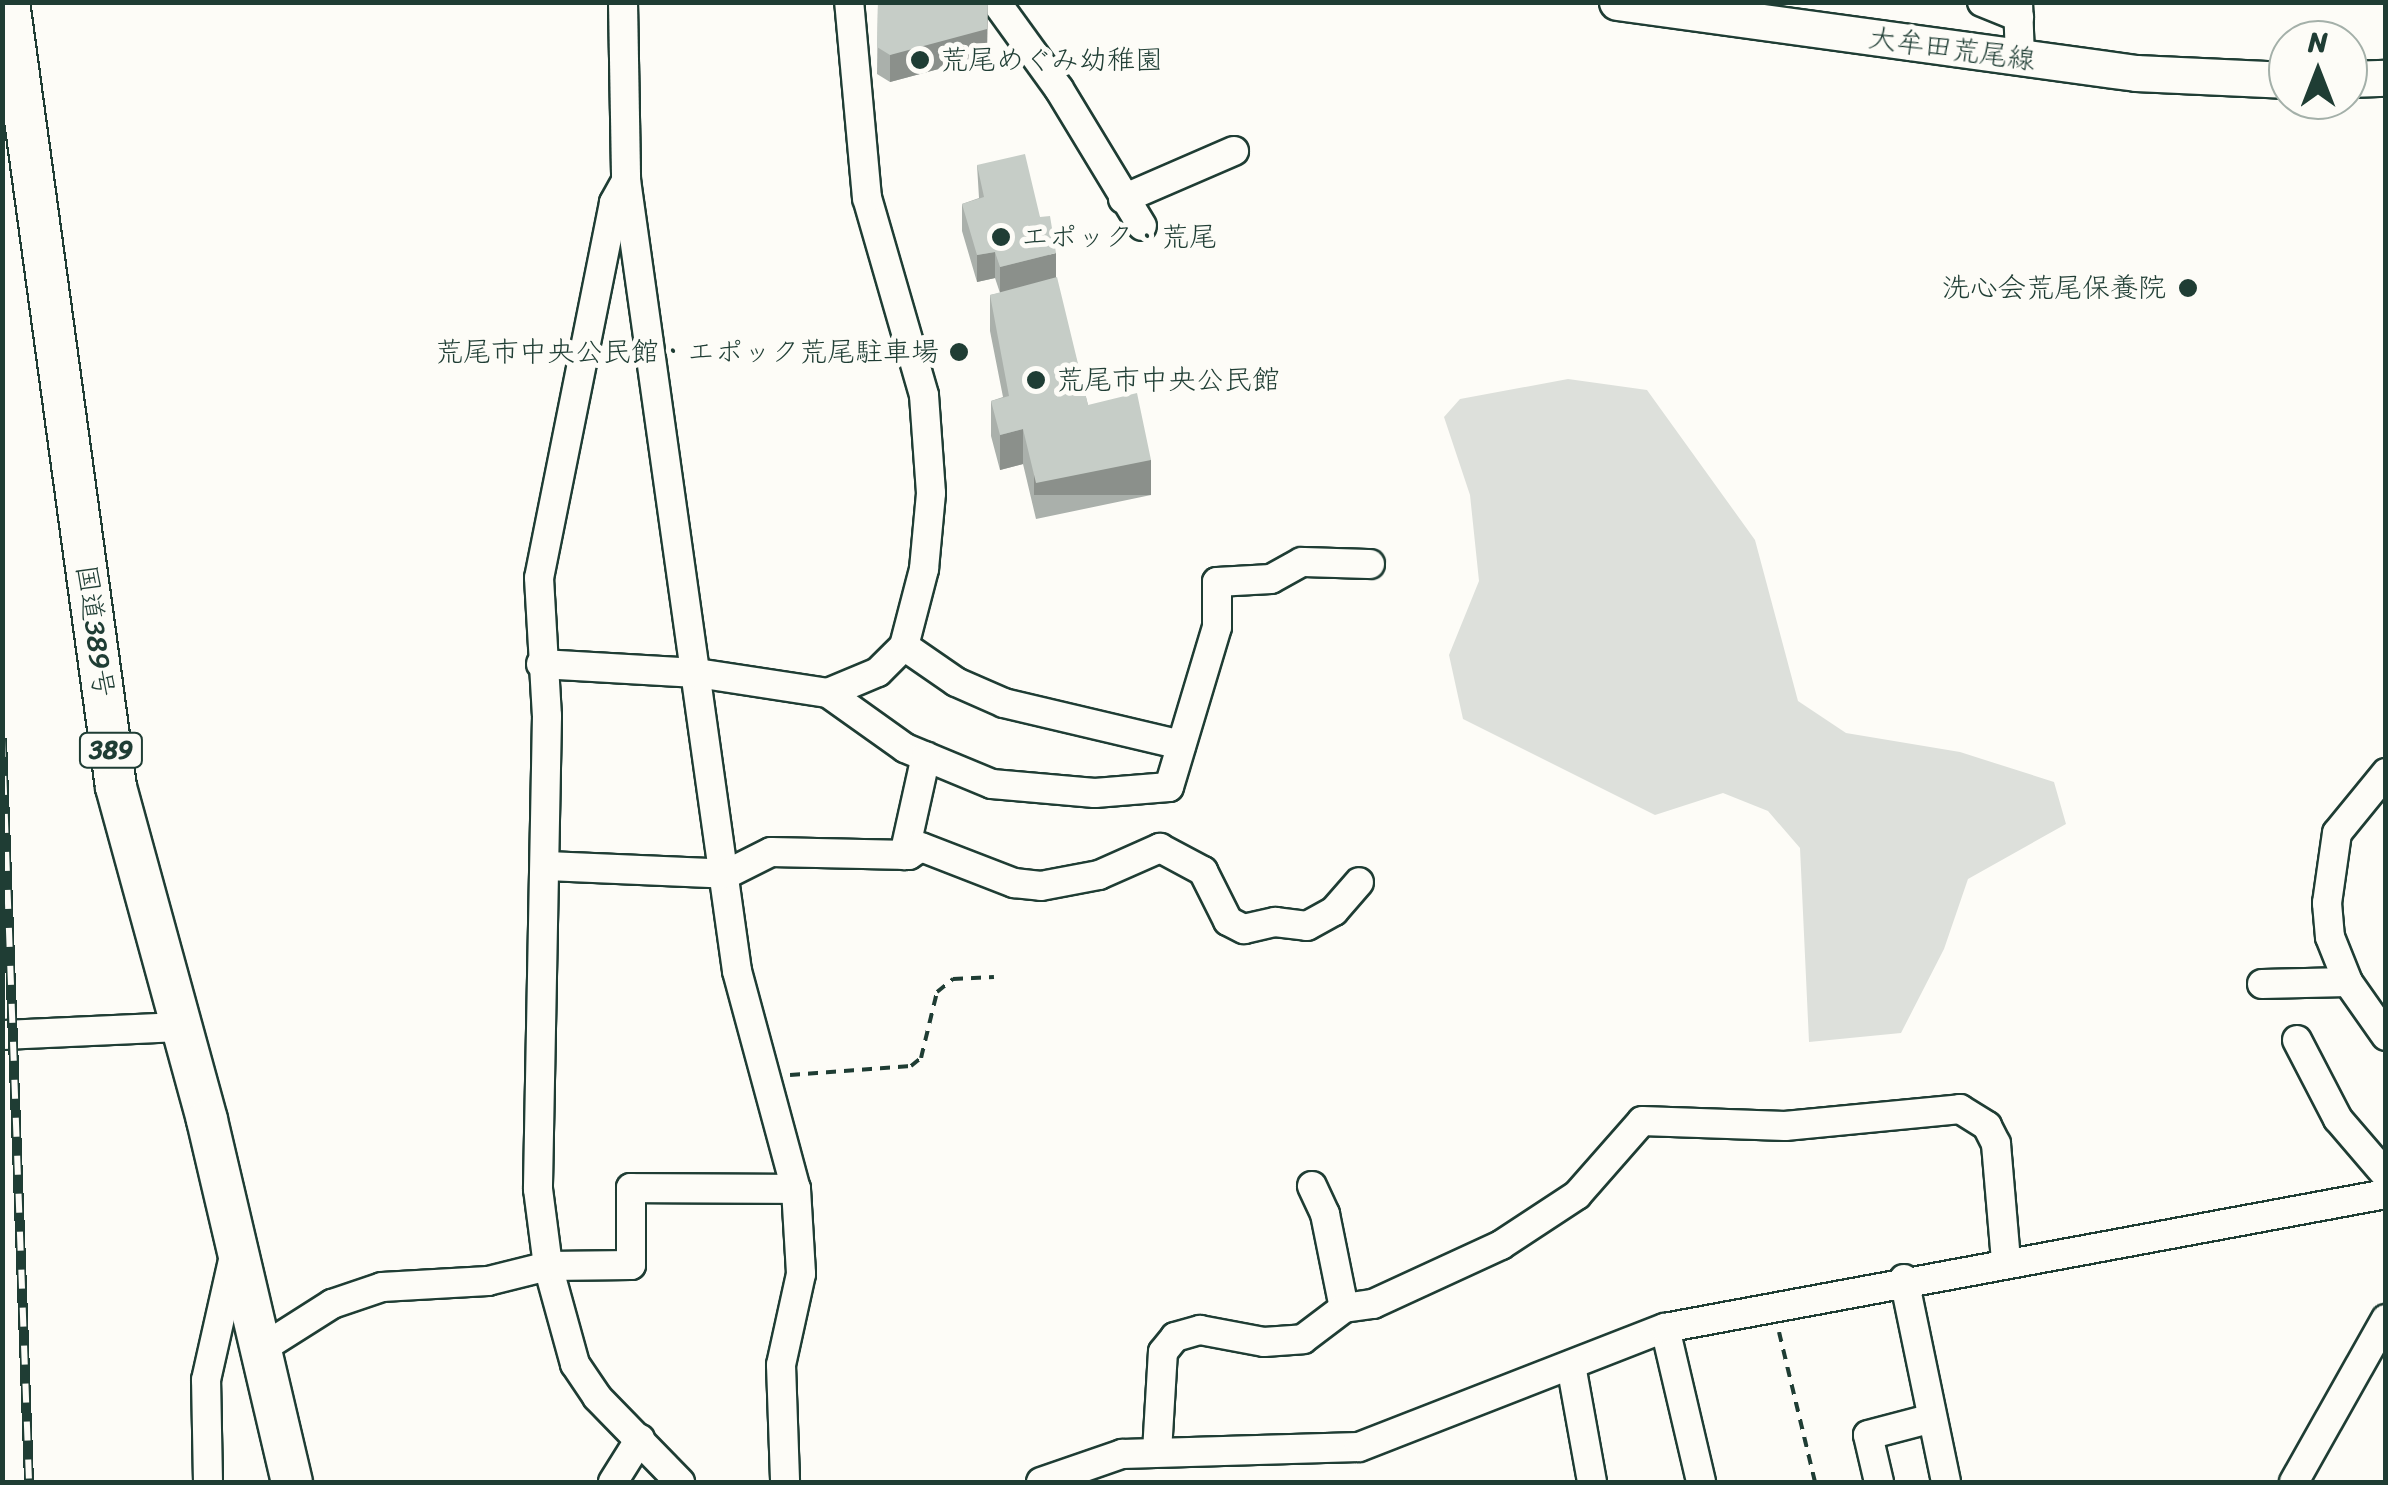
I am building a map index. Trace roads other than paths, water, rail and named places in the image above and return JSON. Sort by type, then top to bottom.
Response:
[{"type":"highway","name":"国道389号","points":[[9,2],[116,787],[177,1027],[207,1120],[234,1254],[292,1482]]},
{"type":"main road","name":"大牟田荒尾線","points":[[1617,2],[2020,59],[2217,80],[2268,80]]},
{"type":"street","points":[[623,2],[626,180],[728,874],[736,971],[796,1189],[801,1274],[781,1366],[785,1482]]},
{"type":"street","points":[[996,2],[1060,89],[1142,226]]},
{"type":"street","points":[[1982,2],[2019,10],[2020,59]]},
{"type":"street","points":[[828,693],[878,672],[904,646],[924,569],[931,493],[924,395],[868,198],[850,3]]},
{"type":"street","points":[[1124,199],[1234,151]]},
{"type":"street","points":[[626,180],[614,203],[538,578],[547,866],[538,1189],[548,1266],[576,1364],[597,1397],[680,1482]]},
{"type":"street","points":[[541,664],[697,673],[828,693],[926,756],[1020,791],[1143,793],[1169,787],[1217,627],[1217,582],[1271,579],[1302,562],[1370,564]]},
{"type":"street","points":[[904,646],[956,682],[1004,703],[1181,745]]},
{"type":"street","points":[[904,854],[926,756]]},
{"type":"street","points":[[2381,1023],[2348,982],[2330,937],[2327,904],[2337,833],[2386,773]]},
{"type":"street","points":[[547,866],[728,874],[772,852],[904,854],[921,847],[1014,883],[1041,886],[1100,876],[1160,848],[1203,870],[1228,921],[1244,929],[1275,922],[1307,926],[1334,911],[1360,882]]},
{"type":"street","points":[[2262,984],[2348,982]]},
{"type":"street","points":[[2,1035],[177,1027]]},
{"type":"street","points":[[2298,1040],[2338,1118],[2386,1174]]},
{"type":"street","points":[[1158,1452],[1163,1352],[1175,1337],[1200,1330],[1264,1342],[1303,1339],[1344,1308],[1373,1304],[1501,1245],[1577,1195],[1642,1121],[1785,1126],[1960,1109],[1988,1126],[1996,1144],[2006,1261]]},
{"type":"street","points":[[1312,1186],[1326,1214],[1344,1308]]},
{"type":"street","points":[[258,1351],[332,1304],[382,1286],[488,1280],[548,1266],[632,1264],[632,1188],[796,1189]]},
{"type":"street","points":[[1041,1482],[1122,1454],[1359,1447],[1665,1328],[1904,1279],[2386,1194]]},
{"type":"street","points":[[208,1482],[206,1380],[234,1254]]},
{"type":"street","points":[[1904,1279],[1946,1482]]},
{"type":"street","points":[[2294,1482],[2386,1319]]},
{"type":"street","points":[[1665,1328],[1701,1482]]},
{"type":"street","points":[[1571,1365],[1592,1482]]},
{"type":"street","points":[[1879,1482],[1868,1435],[1930,1419]]},
{"type":"street","points":[[614,1482],[640,1439]]},
{"type":"railway","points":[[2,738],[29,1482]]},
{"type":"place","name":"荒尾めぐみ幼稚園","points":[[920,60]]},
{"type":"place","name":"エポック・荒尾","points":[[1001,237]]},
{"type":"place","name":"洗心会荒尾保養院","points":[[2188,288]]},
{"type":"place","name":"荒尾市中央公民館・エポック荒尾駐車場","points":[[959,352]]},
{"type":"place","name":"荒尾市中央公民館","points":[[1036,380]]}]
